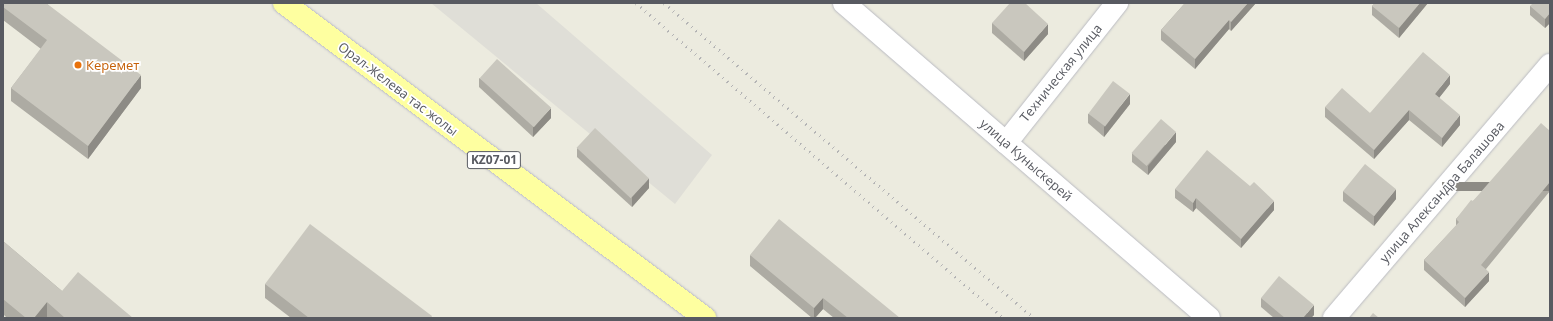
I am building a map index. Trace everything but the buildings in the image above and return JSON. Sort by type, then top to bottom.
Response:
[{"type":"main road","name":"Орал-Желева тас жолы","points":[[284,3],[705,318]]},
{"type":"street","name":"улица Куныскерей","points":[[844,3],[1209,318]]},
{"type":"street","name":"Техническая улица","points":[[1006,143],[1117,3]]},
{"type":"street","name":"улица Александра Балашова","points":[[1334,318],[1550,65]]},
{"type":"shaded area","points":[[431,3],[536,3],[712,155],[675,204]]},
{"type":"railway","points":[[636,3],[1004,318]]},
{"type":"railway","points":[[664,3],[1034,318]]},
{"type":"place","name":"Керемет","points":[[78,65]]}]
